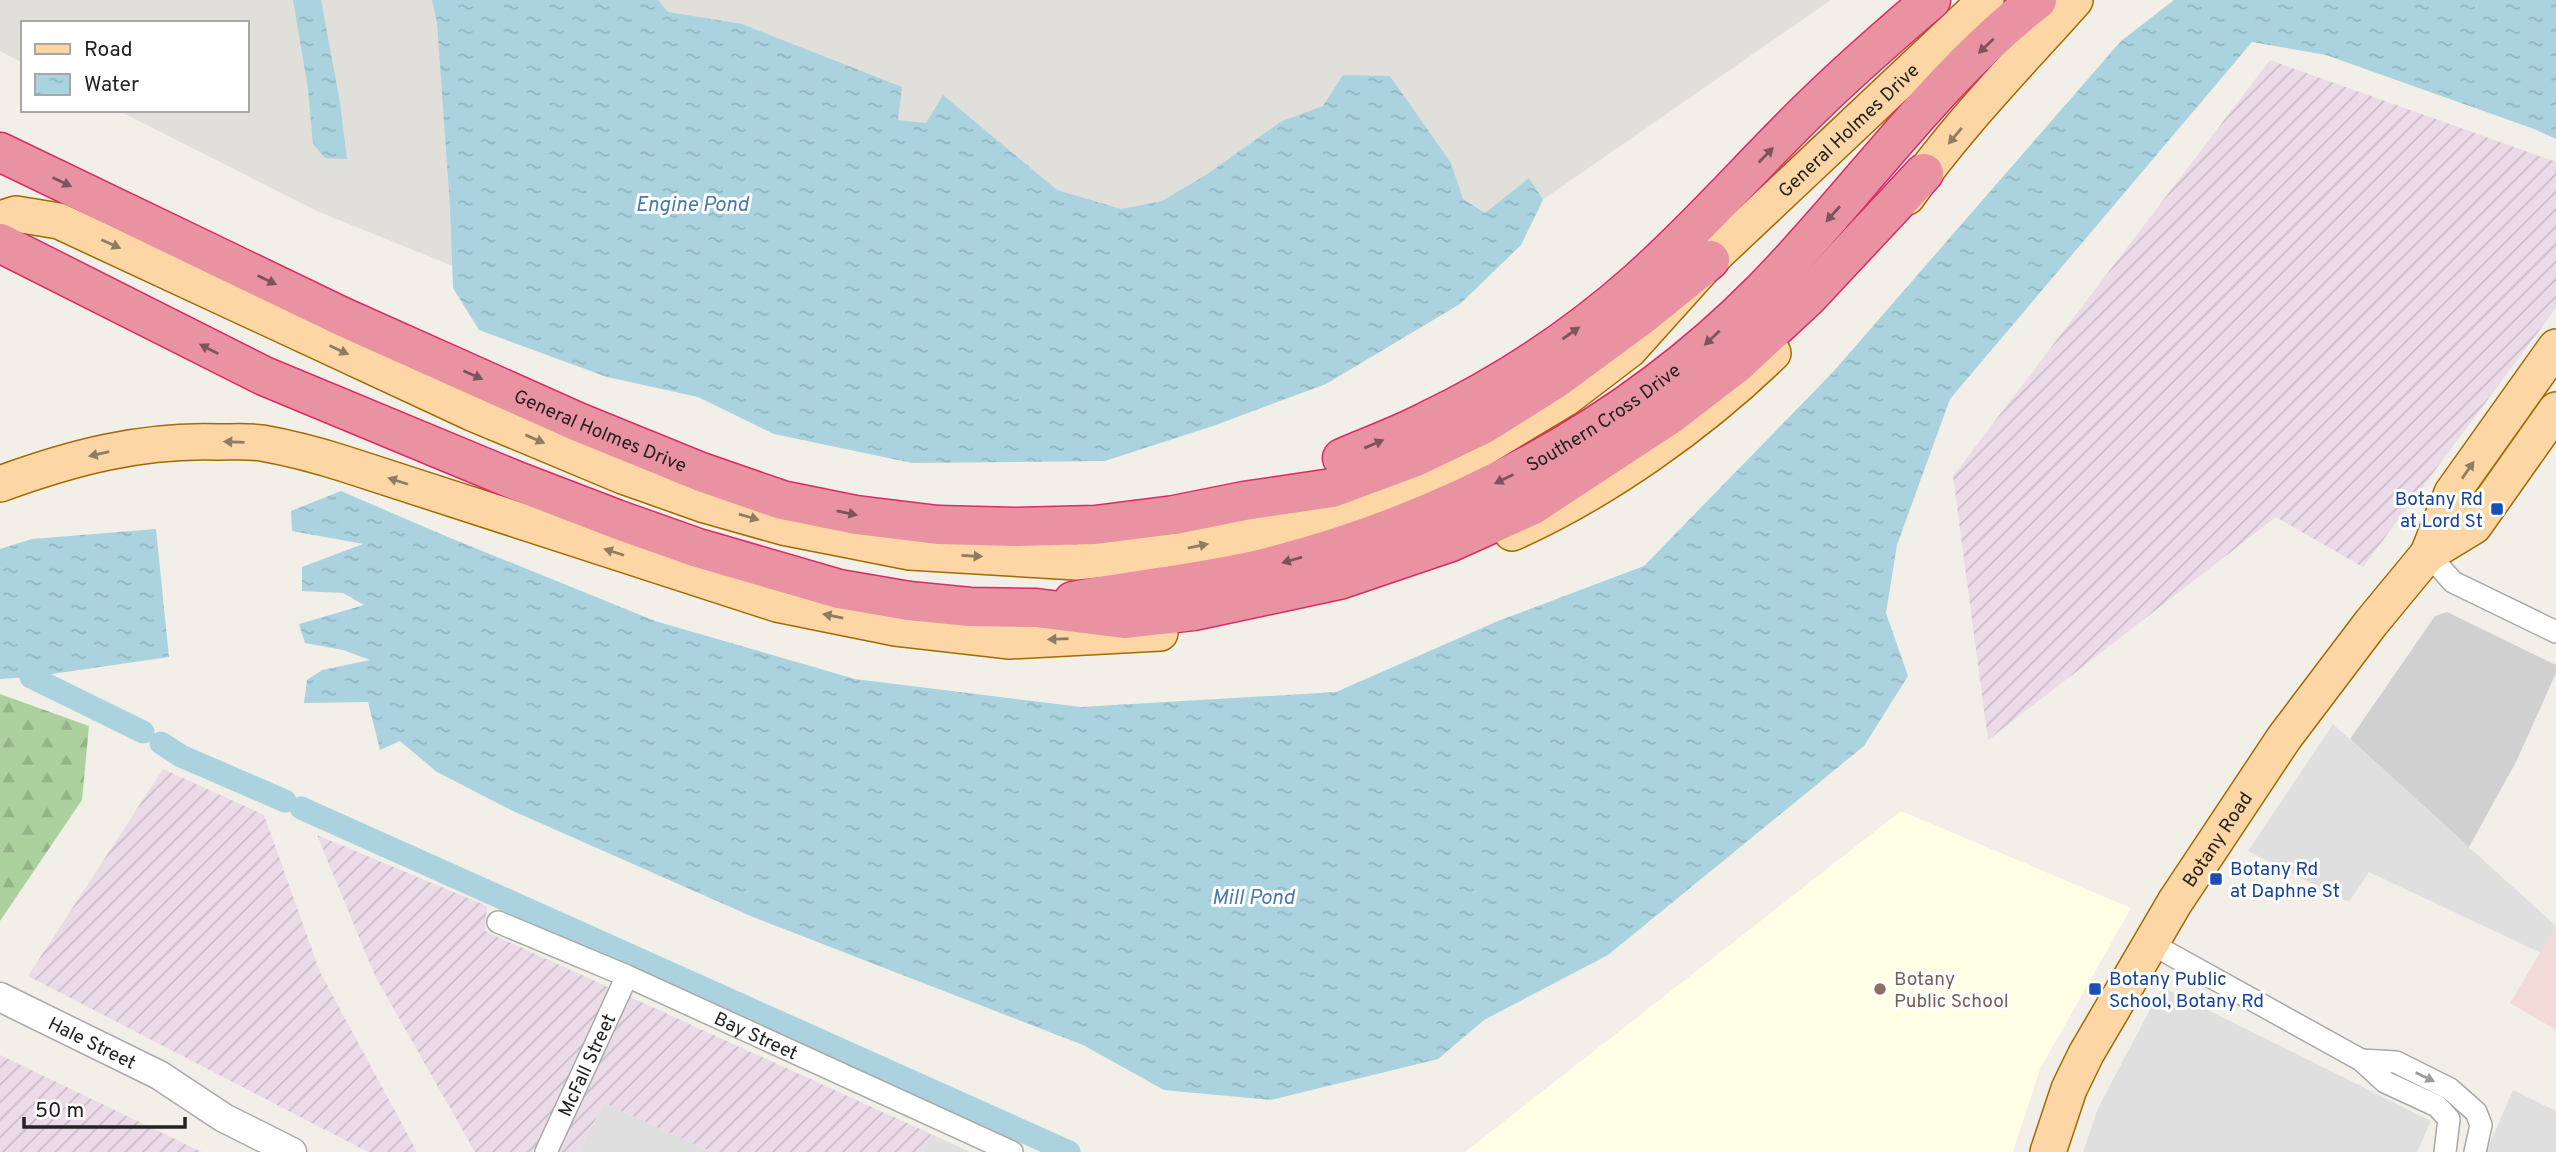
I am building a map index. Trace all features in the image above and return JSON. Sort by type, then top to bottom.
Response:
[{"type":"highway","points":[[1244,501],[1424,423],[1496,385],[1577,330],[1635,284],[1719,205],[1812,107],[1886,37],[1931,0]]},
{"type":"highway","name":"Southern Cross Drive","points":[[1036,608],[1116,593],[1199,582],[1264,568],[1381,533],[1441,509],[1529,466],[1620,410],[1699,350],[1762,292],[1959,71],[2037,0]]},
{"type":"highway","name":"General Holmes Drive","points":[[0,152],[343,317],[566,417],[701,472],[782,500],[856,515],[938,525],[1015,527],[1095,525],[1174,515],[1244,501]]},
{"type":"highway","points":[[0,243],[264,376],[616,519],[772,571],[839,589],[909,601],[970,607],[1036,608],[1124,619],[1194,611],[1339,580],[1451,542],[1531,506],[1671,414],[1736,364],[1808,297],[1924,173]]},
{"type":"highway","points":[[1244,501],[1332,488],[1413,458],[1484,424],[1554,380],[1710,260]]},
{"type":"main road","name":"General Holmes Drive","points":[[0,219],[16,214],[60,220],[472,412],[623,475],[705,505],[783,527],[910,552],[1076,562],[1178,551],[1284,528],[1373,498],[1470,456],[1566,398],[1629,350],[1710,260],[1986,0]]},
{"type":"main road","points":[[0,484],[55,464],[119,449],[166,442],[258,443],[302,451],[777,604],[896,628],[1010,641],[1175,632],[1266,614],[1358,592],[1470,552],[1554,514],[1654,450],[1738,387],[1859,265],[1924,173],[2075,0]]},
{"type":"main road","name":"Botany Road","points":[[2048,1152],[2069,1089],[2086,1054],[2150,943],[2314,696],[2428,554],[2452,493],[2556,347]]},
{"type":"main road","name":"Botany Road","points":[[2428,554],[2473,526],[2556,410]]},
{"type":"street","points":[[2428,554],[2453,582],[2556,632]]},
{"type":"street","name":"Bay Street","points":[[498,922],[627,976],[1012,1152]]},
{"type":"street","points":[[2150,943],[2361,1060],[2385,1082],[2437,1106],[2449,1119],[2445,1152]]},
{"type":"street","name":"McFall Street","points":[[546,1152],[627,976]]},
{"type":"street","name":"Hale Street","points":[[6,1000],[159,1075],[224,1118],[292,1152]]},
{"type":"street","points":[[2361,1060],[2396,1062],[2450,1089],[2476,1112],[2481,1125],[2475,1152]]},
{"type":"shaded area","points":[[0,0],[1831,0],[1329,348],[892,444],[317,211],[121,112],[248,112],[248,21],[21,21],[21,62],[0,51]]},
{"type":"shaded area","points":[[2270,60],[2556,162],[2556,308],[2363,567],[2276,517],[1988,740],[1953,476]]},
{"type":"shaded area","points":[[2447,612],[2556,665],[2556,673],[2516,762],[2469,847],[2350,739],[2435,616]]},
{"type":"shaded area","points":[[2333,724],[2556,926],[2541,953],[2369,872],[2349,902],[2248,851]]},
{"type":"shaded area","points":[[163,769],[264,815],[320,972],[417,1152],[368,1152],[28,976]]},
{"type":"shaded area","name":"Botany Public School","points":[[1901,811],[2131,908],[2040,1069],[2013,1152],[1465,1152]]},
{"type":"shaded area","points":[[317,835],[487,906],[485,931],[931,1134],[922,1152],[712,1152],[604,1103],[578,1152],[475,1152],[375,976]]},
{"type":"shaded area","points":[[2556,926],[2556,1030],[2510,1003]]},
{"type":"shaded area","points":[[2162,987],[2431,1121],[2417,1152],[2083,1152],[2098,1108]]},
{"type":"shaded area","points":[[0,1055],[202,1152],[0,1152]]},
{"type":"shaded area","points":[[2513,1090],[2556,1111],[2556,1152],[2486,1152]]},
{"type":"shaded area","points":[[604,1103],[712,1152],[578,1152]]},
{"type":"shaded area","points":[[931,1134],[970,1152],[922,1152]]},
{"type":"green space","points":[[0,694],[89,726],[82,800],[0,921]]},
{"type":"water","points":[[293,0],[321,0],[340,102],[347,159],[325,158],[313,144],[308,89]]},
{"type":"water","name":"Engine Pond","points":[[432,0],[658,0],[668,12],[742,24],[902,87],[898,120],[926,123],[943,95],[1057,190],[1121,209],[1162,201],[1206,175],[1282,121],[1323,106],[1343,75],[1390,76],[1451,163],[1463,199],[1485,213],[1529,178],[1543,200],[1521,245],[1460,304],[1326,384],[1213,426],[1105,461],[912,463],[774,434],[698,397],[607,377],[479,330],[453,288],[437,23]]},
{"type":"water","name":"Mill Pond","points":[[2174,0],[2556,0],[2556,139],[2326,55],[2252,42],[1950,399],[1897,545],[1886,613],[1908,676],[1864,746],[1608,955],[1484,1020],[1438,1059],[1271,1100],[1164,1090],[1083,1045],[753,917],[513,811],[437,772],[400,741],[380,750],[368,702],[304,703],[307,680],[322,670],[370,660],[343,650],[305,643],[299,624],[364,605],[343,593],[302,591],[302,567],[363,544],[292,531],[291,511],[341,491],[655,621],[855,679],[1081,707],[1336,692],[1498,621],[1644,566],[1833,372],[2121,41]]},
{"type":"water","points":[[156,529],[169,657],[0,679],[0,549],[32,539]]},
{"type":"waterway","points":[[31,677],[143,732]]},
{"type":"waterway","points":[[161,743],[181,756],[285,801]]},
{"type":"waterway","points":[[301,808],[1069,1152]]},
{"type":"place","name":"Botany Rd at Lord St","points":[[2497,509]]},
{"type":"place","name":"Botany Rd at Daphne St","points":[[2216,879]]},
{"type":"place","name":"Botany Public School","points":[[1880,989]]},
{"type":"place","name":"Botany Public School, Botany Rd","points":[[2095,989]]}]
